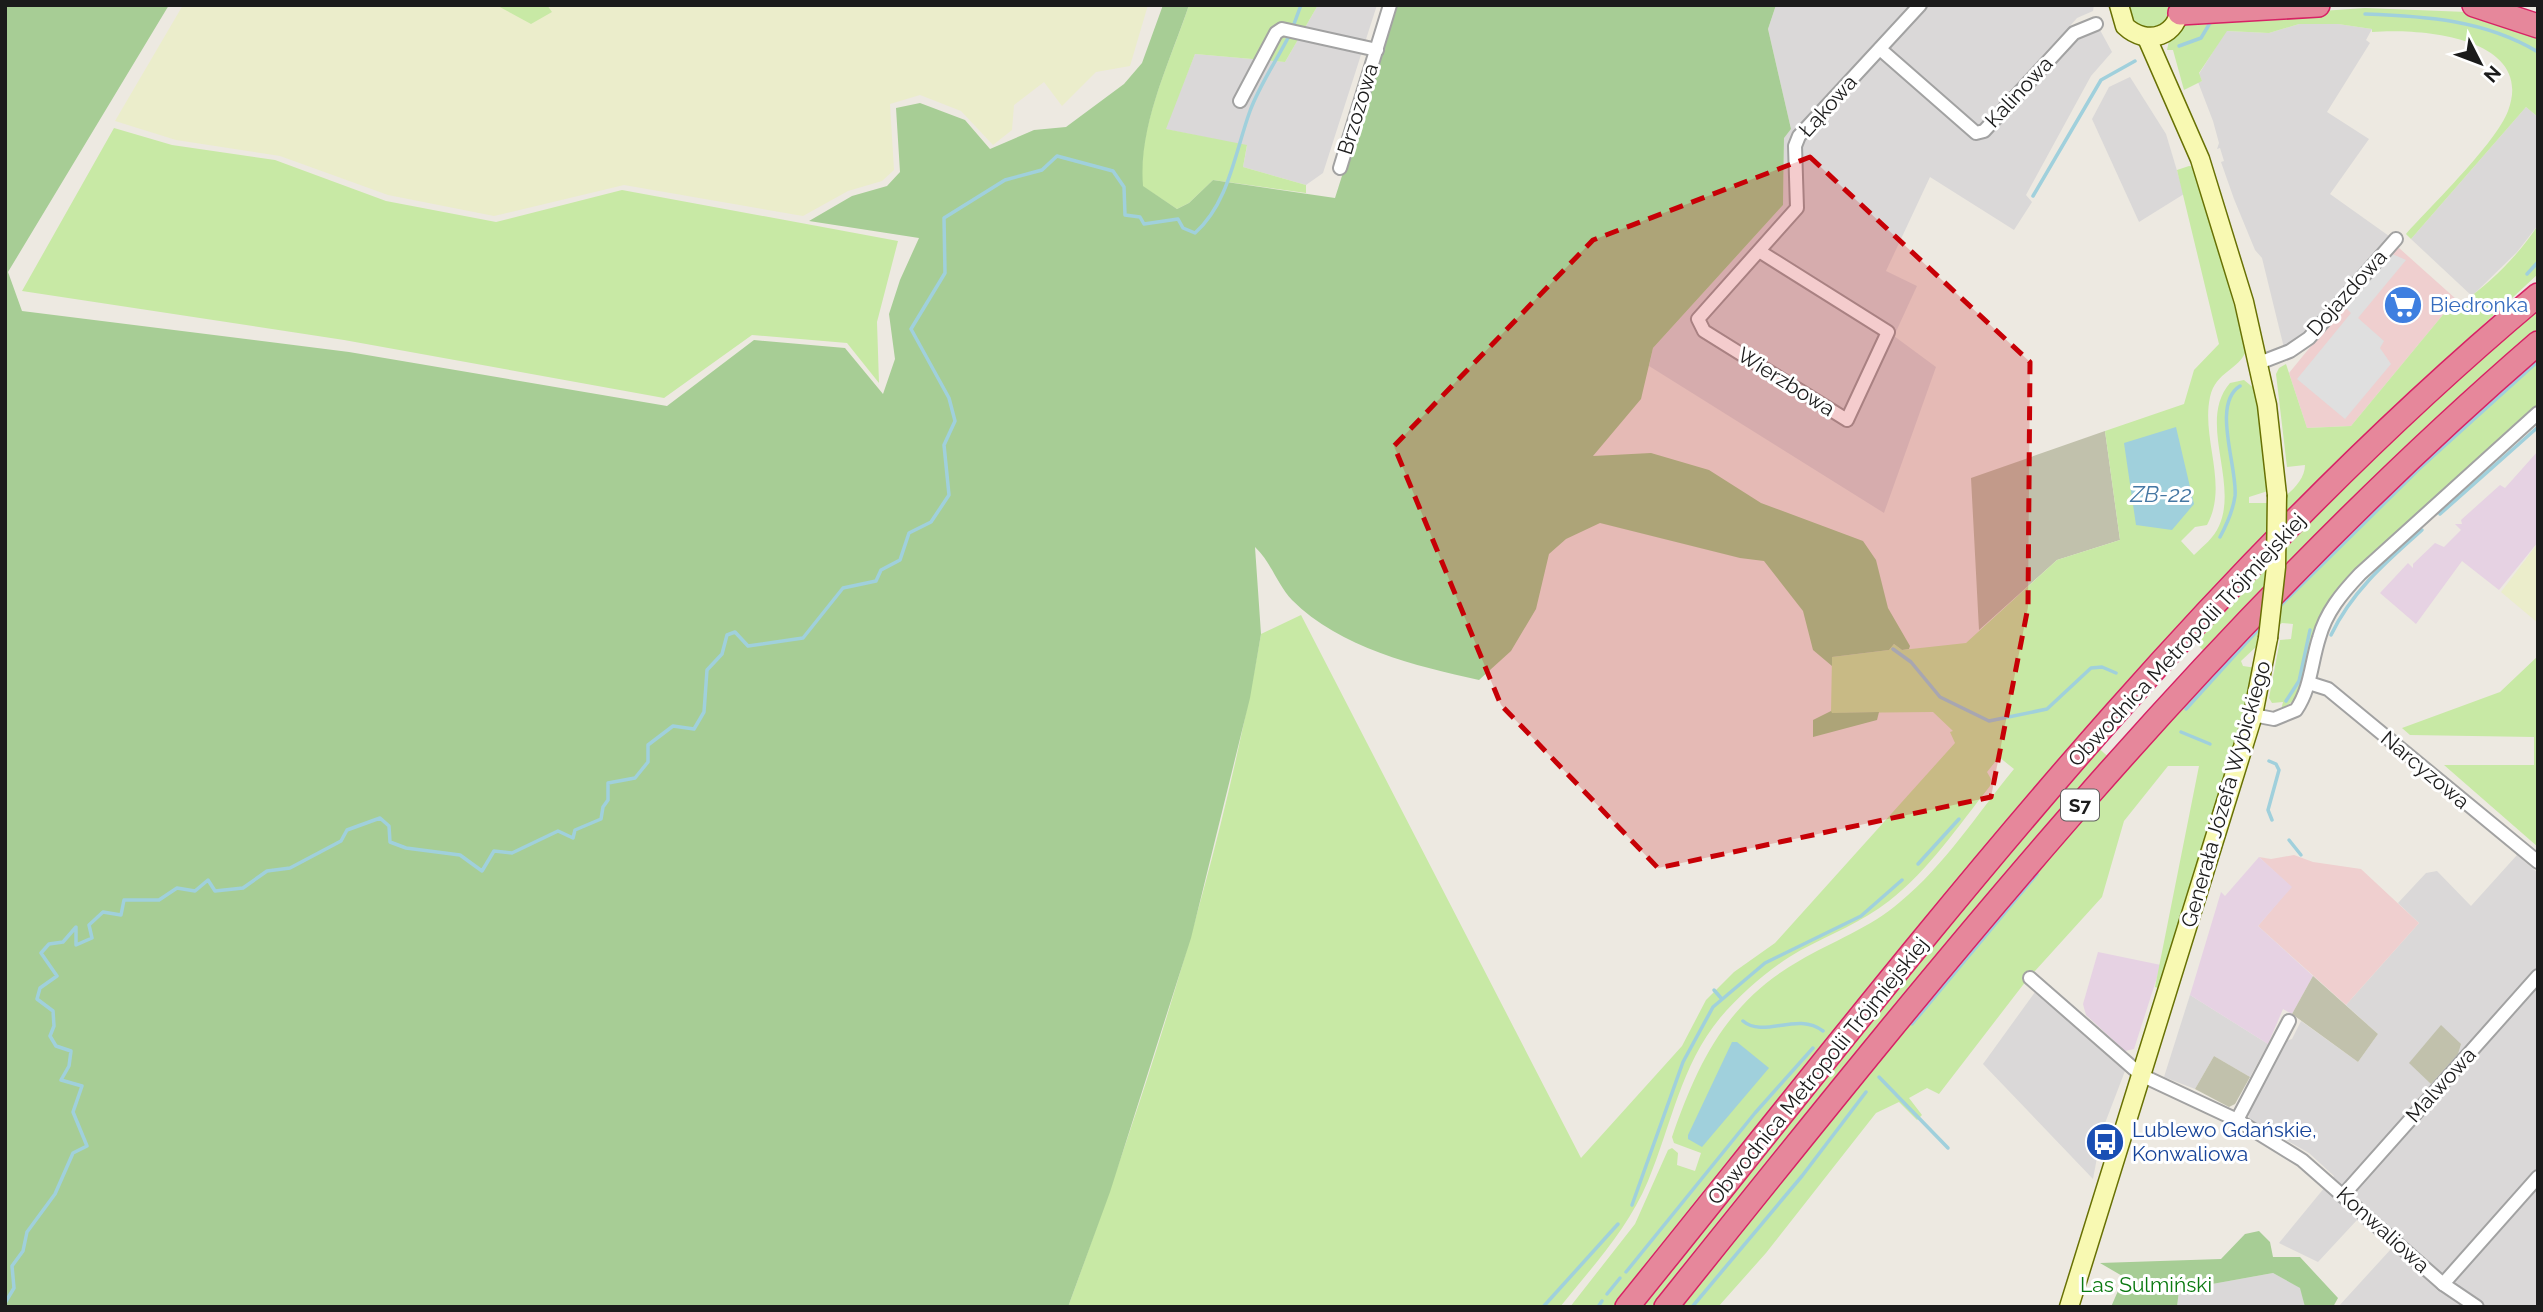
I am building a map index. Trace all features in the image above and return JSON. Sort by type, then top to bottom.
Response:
[{"type":"highway","points":[[2180,9],[2318,5]]},
{"type":"highway","points":[[2474,5],[2538,26]]},
{"type":"highway","points":[[2512,317],[2538,283]]},
{"type":"highway","name":"Obwodnica Metropolii Trójmiejskiej","points":[[1628,1307],[2003,844],[2134,693],[2340,475],[2538,295]]},
{"type":"highway","name":"Obwodnica Metropolii Trójmiejskiej","points":[[1666,1307],[1914,1001],[2116,764],[2261,605],[2351,514],[2538,343]]},
{"type":"main road","points":[[2119,5],[2125,26],[2154,37],[2174,27],[2180,9]]},
{"type":"main road","name":"Generała Józefa Wybickiego","points":[[2069,1307],[2253,716],[2268,638],[2276,568],[2277,495],[2259,363],[2200,159],[2164,71],[2154,37]]},
{"type":"street","name":"Brzozowa","points":[[1340,167],[1390,5]]},
{"type":"street","name":"Łąkowa","points":[[1698,319],[1797,208],[1796,141],[1920,5]]},
{"type":"street","name":"Kalinowa","points":[[1880,50],[1976,133],[1984,131],[2074,33],[2096,24]]},
{"type":"street","name":"Brzozowa","points":[[1240,102],[1276,33],[1282,29],[1377,50]]},
{"type":"street","name":"Dojazdowa","points":[[2259,363],[2290,351],[2309,338],[2396,239]]},
{"type":"street","name":"Wierzbowa","points":[[1698,319],[1704,331],[1847,420],[1888,332],[1759,251]]},
{"type":"street","points":[[2253,716],[2283,718],[2296,710],[2309,683],[2321,631],[2339,596],[2538,413]]},
{"type":"street","name":"Narcyzowa","points":[[2309,683],[2328,689],[2538,862]]},
{"type":"street","name":"Malwowa","points":[[2344,1194],[2538,976]]},
{"type":"street","name":"Konwaliowa","points":[[2030,978],[2141,1075],[2236,1121],[2302,1160],[2344,1194],[2443,1284],[2477,1307]]},
{"type":"street","points":[[2236,1121],[2289,1021]]},
{"type":"street","points":[[2443,1284],[2538,1177]]},
{"type":"highlighted area","points":[[1810,157],[2030,362],[2028,607],[1991,797],[1658,868],[1501,705],[1394,446],[1593,240]]},
{"type":"shaded area","points":[[183,5],[1148,5],[1130,66],[1096,72],[1062,106],[1044,82],[1014,105],[1012,130],[993,145],[961,111],[920,95],[890,104],[894,170],[882,181],[848,191],[803,216],[624,185],[494,216],[388,195],[280,156],[176,140],[115,121]]},
{"type":"shaded area","points":[[1318,5],[1377,5],[1323,173],[1306,185],[1243,167],[1247,146],[1165,129],[1195,54],[1285,62]]},
{"type":"shaded area","points":[[1776,5],[2094,5],[2093,11],[2077,18],[2070,26],[2083,38],[2094,19],[2112,52],[2091,76],[2026,195],[2032,202],[2014,230],[1930,177],[1886,271],[1917,286],[1894,336],[1936,367],[1884,513],[1649,366],[1653,348],[1783,205],[1784,137],[1791,129],[1768,29]]},
{"type":"shaded area","points":[[2299,24],[2338,24],[2372,29],[2366,40],[2370,43],[2327,112],[2369,139],[2330,194],[2389,236],[2367,266],[2299,341],[2284,348],[2262,258],[2255,250],[2234,199],[2221,162],[2224,161],[2220,148],[2217,149],[2219,143],[2213,121],[2198,82],[2202,81],[2199,74],[2226,31],[2269,33]]},
{"type":"shaded area","points":[[2130,77],[2166,134],[2184,194],[2139,222],[2092,119],[2109,87]]},
{"type":"shaded area","points":[[2526,107],[2538,117],[2538,225],[2517,252],[2472,296],[2411,239]]},
{"type":"shaded area","points":[[2399,248],[2456,299],[2351,426],[2307,428],[2289,373],[2388,252]]},
{"type":"shaded area","points":[[2390,253],[2406,260],[2358,318],[2384,341],[2380,348],[2391,364],[2345,419],[2297,379],[2351,313],[2344,306]]},
{"type":"shaded area","points":[[2105,431],[2120,540],[2057,560],[1979,630],[1971,478]]},
{"type":"shaded area","points":[[2538,451],[2538,542],[2499,590],[2462,561],[2416,624],[2380,593],[2408,563],[2413,568],[2413,564],[2435,543],[2444,547],[2461,530],[2455,524],[2462,524],[2461,520],[2500,485],[2505,488]]},
{"type":"shaded area","points":[[2538,543],[2538,623],[2501,592]]},
{"type":"shaded area","points":[[2294,855],[2313,862],[2361,869],[2419,923],[2346,1005],[2258,926],[2291,887],[2259,857],[2271,859]]},
{"type":"shaded area","points":[[2517,855],[2538,873],[2538,1307],[2338,1307],[2391,1249],[2357,1220],[2318,1262],[2279,1243],[2334,1176],[2309,1153],[2249,1119],[2248,1112],[2286,1041],[2292,1039],[2301,1021],[2358,1062],[2378,1034],[2346,1005],[2419,923],[2398,903],[2426,873],[2437,871],[2471,906]]},
{"type":"shaded area","points":[[2259,857],[2292,887],[2258,926],[2313,976],[2292,1014],[2283,1009],[2268,1044],[2190,995],[2221,892],[2225,896]]},
{"type":"shaded area","points":[[2098,952],[2161,965],[2134,1049],[2125,1051],[2086,1015],[2083,1004]]},
{"type":"shaded area","points":[[2313,976],[2378,1034],[2358,1062],[2292,1014]]},
{"type":"shaded area","points":[[2035,992],[2125,1071],[2102,1131],[2093,1179],[1983,1064]]},
{"type":"shaded area","points":[[2190,995],[2268,1044],[2250,1077],[2214,1056],[2195,1089],[2164,1077]]},
{"type":"shaded area","points":[[2441,1025],[2461,1044],[2458,1054],[2431,1084],[2409,1063]]},
{"type":"shaded area","points":[[2214,1056],[2250,1077],[2235,1104],[2229,1107],[2195,1089]]},
{"type":"shaded area","points":[[2273,1273],[2301,1288],[2305,1307],[2177,1307],[2179,1290]]},
{"type":"green space","points":[[5,5],[169,5],[8,272],[22,311],[349,352],[667,406],[754,340],[845,348],[883,394],[895,359],[889,314],[900,280],[919,238],[809,221],[852,196],[887,186],[900,172],[896,108],[920,103],[965,120],[990,149],[1034,130],[1066,127],[1124,84],[1142,63],[1163,5],[1189,5],[1150,117],[1145,140],[1143,186],[1177,209],[1189,203],[1213,180],[1335,198],[1396,5],[1776,5],[1768,29],[1791,129],[1784,138],[1783,205],[1653,348],[1641,399],[1593,456],[1651,453],[1709,470],[1761,503],[1863,541],[1876,560],[1888,608],[1910,646],[1909,649],[1902,650],[1894,644],[1889,650],[1832,657],[1832,666],[1813,650],[1803,611],[1764,561],[1740,558],[1600,523],[1566,539],[1549,554],[1536,609],[1511,651],[1479,680],[1380,653],[1333,631],[1311,617],[1292,600],[1255,547],[1261,634],[1250,698],[1191,938],[1110,1192],[1068,1307],[5,1307]]},
{"type":"green space","points":[[496,5],[547,5],[552,12],[531,24]]},
{"type":"green space","points":[[1189,5],[1318,5],[1285,62],[1195,54],[1166,129],[1247,145],[1243,167],[1306,185],[1306,193],[1213,180],[1189,203],[1177,209],[1142,186],[1142,163],[1150,117]]},
{"type":"green space","points":[[2124,5],[2173,5],[2170,19],[2154,31],[2135,27]]},
{"type":"green space","points":[[2365,8],[2467,12],[2538,34],[2538,117],[2526,107],[2411,239],[2406,234],[2477,157],[2491,140],[2508,111],[2512,86],[2505,66],[2489,52],[2468,42],[2443,35],[2372,32],[2372,29],[2338,24],[2299,24],[2269,33],[2227,31],[2199,73],[2202,81],[2184,90],[2173,50],[2167,50],[2170,36],[2181,21]]},
{"type":"green space","points":[[114,128],[172,145],[275,160],[386,201],[496,222],[622,190],[898,241],[877,322],[879,383],[847,343],[752,335],[664,398],[344,340],[22,291]]},
{"type":"green space","points":[[2195,167],[2203,188],[2246,351],[2238,363],[2217,382],[2210,397],[2208,413],[2215,494],[2207,525],[2195,527],[2181,541],[2194,555],[2217,530],[2224,509],[2225,490],[2217,415],[2221,398],[2230,383],[2244,380],[2255,389],[2271,490],[2249,497],[2249,503],[2268,503],[2268,509],[2297,485],[2305,465],[2287,467],[2276,374],[2279,368],[2286,364],[2307,428],[2351,426],[2456,299],[2462,303],[2494,277],[2538,225],[2538,274],[2347,451],[2219,582],[1798,1080],[1616,1307],[1570,1307],[1635,1224],[1668,1150],[1672,1148],[1678,1153],[1677,1165],[1695,1171],[1701,1153],[1674,1143],[1672,1137],[1693,1084],[1718,1036],[1752,995],[1774,977],[1876,919],[1916,888],[1946,856],[2014,769],[1999,757],[1987,772],[1991,779],[1990,786],[1943,847],[1904,889],[1868,915],[1779,964],[1738,998],[1720,1018],[1707,1036],[1686,1076],[1640,1199],[1609,1247],[1560,1307],[1068,1307],[1126,1142],[1179,975],[1225,805],[1261,634],[1301,615],[1581,1158],[1682,1046],[1706,1000],[1734,972],[1775,943],[1955,743],[1950,732],[1953,731],[1933,712],[1831,713],[1832,657],[1889,650],[1894,644],[1902,650],[1966,643],[2057,560],[2120,540],[2105,431],[2184,404],[2194,370],[2219,344],[2177,170]]},
{"type":"green space","points":[[2538,302],[2538,334],[2207,654],[2191,639],[2271,554]]},
{"type":"green space","points":[[2538,355],[2538,407],[2350,578],[2293,701],[2281,710],[2283,702],[2272,703],[2269,698],[2280,640],[2291,639],[2293,624],[2282,623],[2260,636],[2258,645],[2241,661],[2243,666],[2256,668],[2255,678],[2164,990],[2155,987],[2199,766],[2168,766],[2124,821],[2102,897],[2026,981],[1939,1094],[1927,1088],[1909,1098],[1922,1115],[1917,1120],[1899,1102],[1876,1113],[1766,1253],[1718,1307],[1678,1307],[1955,967],[2165,724],[2342,538]]},
{"type":"green space","points":[[2538,656],[2538,847],[2444,765],[2534,765],[2534,737],[2410,735],[2402,728],[2500,692]]},
{"type":"green space","points":[[1831,711],[1879,712],[1877,720],[1813,737],[1813,720]]},
{"type":"green space","points":[[2096,746],[2112,760],[1658,1307],[1636,1307]]},
{"type":"green space","name":"Las Sulmiński","points":[[2259,1231],[2270,1242],[2273,1257],[2300,1257],[2338,1298],[2333,1307],[2305,1307],[2300,1288],[2273,1273],[2179,1290],[2177,1307],[2111,1307],[2124,1277],[2100,1263],[2221,1259],[2245,1234]]},
{"type":"water","name":"ZB-22","points":[[2176,427],[2194,504],[2172,530],[2136,525],[2124,443]]},
{"type":"water","points":[[1732,1042],[1737,1042],[1769,1068],[1702,1147],[1688,1139],[1688,1135]]},
{"type":"waterway","points":[[1294,24],[1301,5]]},
{"type":"waterway","points":[[2365,14],[2432,18],[2476,26],[2518,41],[2538,52]]},
{"type":"waterway","points":[[2179,46],[2201,38],[2210,23]]},
{"type":"waterway","points":[[5,1303],[14,1288],[12,1266],[23,1251],[27,1232],[55,1194],[73,1153],[87,1146],[73,1112],[82,1086],[61,1080],[69,1066],[71,1051],[56,1046],[50,1036],[54,1026],[53,1011],[37,999],[40,988],[57,976],[41,953],[49,944],[63,942],[76,927],[76,945],[92,938],[89,925],[103,912],[121,915],[124,900],[159,900],[177,888],[195,891],[208,880],[215,891],[243,888],[267,871],[290,868],[341,841],[347,830],[380,818],[389,826],[390,842],[406,848],[460,855],[482,871],[494,851],[512,853],[558,831],[573,838],[575,830],[601,819],[603,807],[608,800],[608,783],[635,778],[648,762],[648,745],[673,726],[694,729],[704,712],[707,670],[722,654],[727,635],[735,632],[748,646],[803,638],[843,588],[876,581],[881,570],[900,560],[909,533],[931,522],[949,495],[944,445],[955,421],[949,398],[911,329],[945,273],[944,218],[1005,180],[1042,170],[1057,156],[1113,171],[1124,187],[1125,215],[1140,217],[1144,224],[1178,219],[1183,228],[1195,233],[1216,207],[1230,176],[1254,101],[1290,34]]},
{"type":"waterway","points":[[2033,196],[2101,80],[2135,61]]},
{"type":"waterway","points":[[2527,274],[2538,262]]},
{"type":"waterway","points":[[2279,607],[2420,468],[2536,363]]},
{"type":"waterway","points":[[2220,537],[2235,496],[2226,421],[2227,407],[2240,386]]},
{"type":"waterway","points":[[2440,514],[2538,427]]},
{"type":"waterway","points":[[2331,635],[2339,619],[2360,591],[2422,530]]},
{"type":"waterway","points":[[2186,709],[2264,623]]},
{"type":"waterway","points":[[2286,701],[2299,681],[2310,630]]},
{"type":"waterway","points":[[1893,649],[1911,662],[1940,697],[1989,721],[2047,709],[2091,668],[2102,667],[2116,673]]},
{"type":"waterway","points":[[2181,732],[2210,744]]},
{"type":"waterway","points":[[2269,761],[2276,764],[2279,770],[2268,810],[2272,820]]},
{"type":"waterway","points":[[1918,864],[1959,819]]},
{"type":"waterway","points":[[2289,840],[2301,855]]},
{"type":"waterway","points":[[1912,1024],[2037,874]]},
{"type":"waterway","points":[[1632,1205],[1683,1062],[1713,1007],[1765,963],[1861,916],[1902,880]]},
{"type":"waterway","points":[[1714,990],[1721,998]]},
{"type":"waterway","points":[[1743,1021],[1751,1026],[1761,1027],[1802,1024],[1823,1031]]},
{"type":"waterway","points":[[1626,1272],[1755,1113],[1813,1048]]},
{"type":"waterway","points":[[1879,1077],[1948,1148]]},
{"type":"waterway","points":[[1692,1307],[1802,1176],[1866,1092]]},
{"type":"waterway","points":[[1543,1307],[1618,1224]]},
{"type":"waterway","points":[[1607,1294],[1620,1278]]},
{"type":"waterway","points":[[1598,1307],[1602,1301]]},
{"type":"place","name":"Biedronka","points":[[2403,305]]},
{"type":"place","name":"Lublewo Gdańskie, Konwaliowa","points":[[2105,1142]]}]
